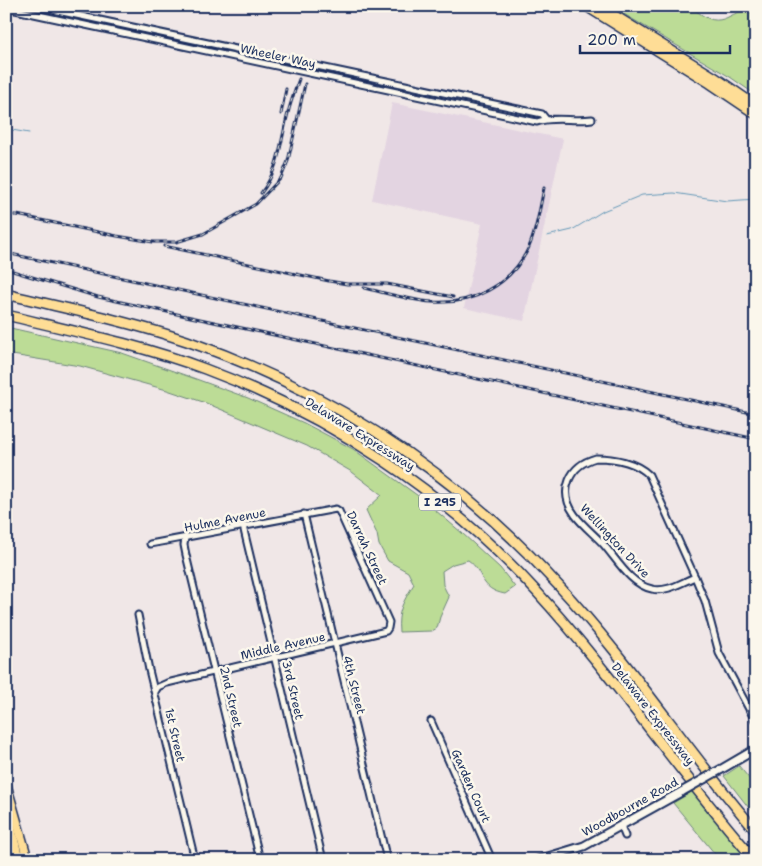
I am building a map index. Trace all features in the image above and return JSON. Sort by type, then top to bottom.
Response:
[{"type":"highway","points":[[586,6],[726,93],[756,114]]},
{"type":"highway","points":[[598,6],[714,77],[756,106]]},
{"type":"highway","name":"Delaware Expressway","points":[[6,294],[170,336],[256,368],[303,390],[357,420],[433,471],[464,494],[510,535],[568,596],[756,831]]},
{"type":"highway","name":"Delaware Expressway","points":[[6,315],[149,350],[221,376],[300,411],[364,448],[405,475],[466,523],[535,589],[579,639],[709,805],[755,860]]},
{"type":"main road","name":"Woodbourne Road","points":[[538,860],[584,846],[756,750]]},
{"type":"main road","points":[[6,782],[28,860]]},
{"type":"main road","points":[[6,808],[20,860]]},
{"type":"street","name":"Wheeler Way","points":[[34,6],[542,114],[546,119]]},
{"type":"street","name":"Wheeler Way","points":[[6,8],[537,122],[546,119],[580,121],[592,119]]},
{"type":"street","name":"Wellington Drive","points":[[695,577],[659,590],[643,586],[634,580],[600,540],[575,515],[570,507],[567,498],[568,483],[577,468],[587,461],[604,458],[632,464],[645,471],[655,486],[695,577],[705,601],[719,653],[756,722]]},
{"type":"street","name":"Darrah Street","points":[[304,514],[335,508],[339,511],[387,616],[388,628]]},
{"type":"street","name":"Hulme Avenue","points":[[150,544],[304,514]]},
{"type":"street","name":"4th Street","points":[[304,514],[387,860]]},
{"type":"street","name":"3rd Street","points":[[243,526],[323,860]]},
{"type":"street","name":"2nd Street","points":[[185,538],[186,555],[260,860]]},
{"type":"street","name":"1st Street","points":[[138,615],[194,860]]},
{"type":"street","name":"Middle Avenue","points":[[155,692],[158,687],[167,683],[334,644],[386,631],[388,628]]},
{"type":"street","name":"Garden Court","points":[[431,721],[492,860]]},
{"type":"street","points":[[621,826],[625,836]]},
{"type":"shaded area","points":[[392,103],[563,139],[524,321],[464,308],[482,224],[372,200]]},
{"type":"green space","points":[[620,6],[649,6],[660,11],[666,11],[674,6],[691,6],[703,16],[712,20],[727,18],[740,12],[756,15],[756,95],[730,77],[617,10]]},
{"type":"green space","points":[[6,327],[122,353],[248,398],[304,423],[353,449],[421,498],[500,568],[515,587],[505,594],[496,592],[486,584],[468,560],[453,564],[442,571],[443,585],[449,597],[437,628],[432,631],[399,632],[399,618],[402,607],[414,584],[408,572],[388,561],[379,545],[377,534],[366,510],[382,495],[352,472],[307,446],[206,403],[80,366],[6,354]]},
{"type":"green space","points":[[739,766],[756,787],[756,813],[749,808],[724,776]]},
{"type":"green space","points":[[693,791],[749,860],[720,860],[673,803]]},
{"type":"waterway","points":[[6,129],[29,133]]},
{"type":"waterway","points":[[547,236],[572,230],[603,211],[642,195],[674,193],[727,201],[756,199]]},
{"type":"railway","points":[[261,193],[276,165],[289,109],[299,79]]},
{"type":"railway","points":[[6,215],[17,215],[153,242],[176,242],[203,234],[256,204],[281,178],[288,161],[305,84]]},
{"type":"railway","points":[[281,114],[286,89]]},
{"type":"railway","points":[[364,288],[432,302],[462,300],[489,290],[512,272],[529,247],[544,188]]},
{"type":"railway","points":[[164,246],[329,281],[347,284],[387,284],[453,297]]},
{"type":"railway","points":[[6,253],[756,414]]},
{"type":"railway","points":[[6,269],[98,297],[756,439]]}]
